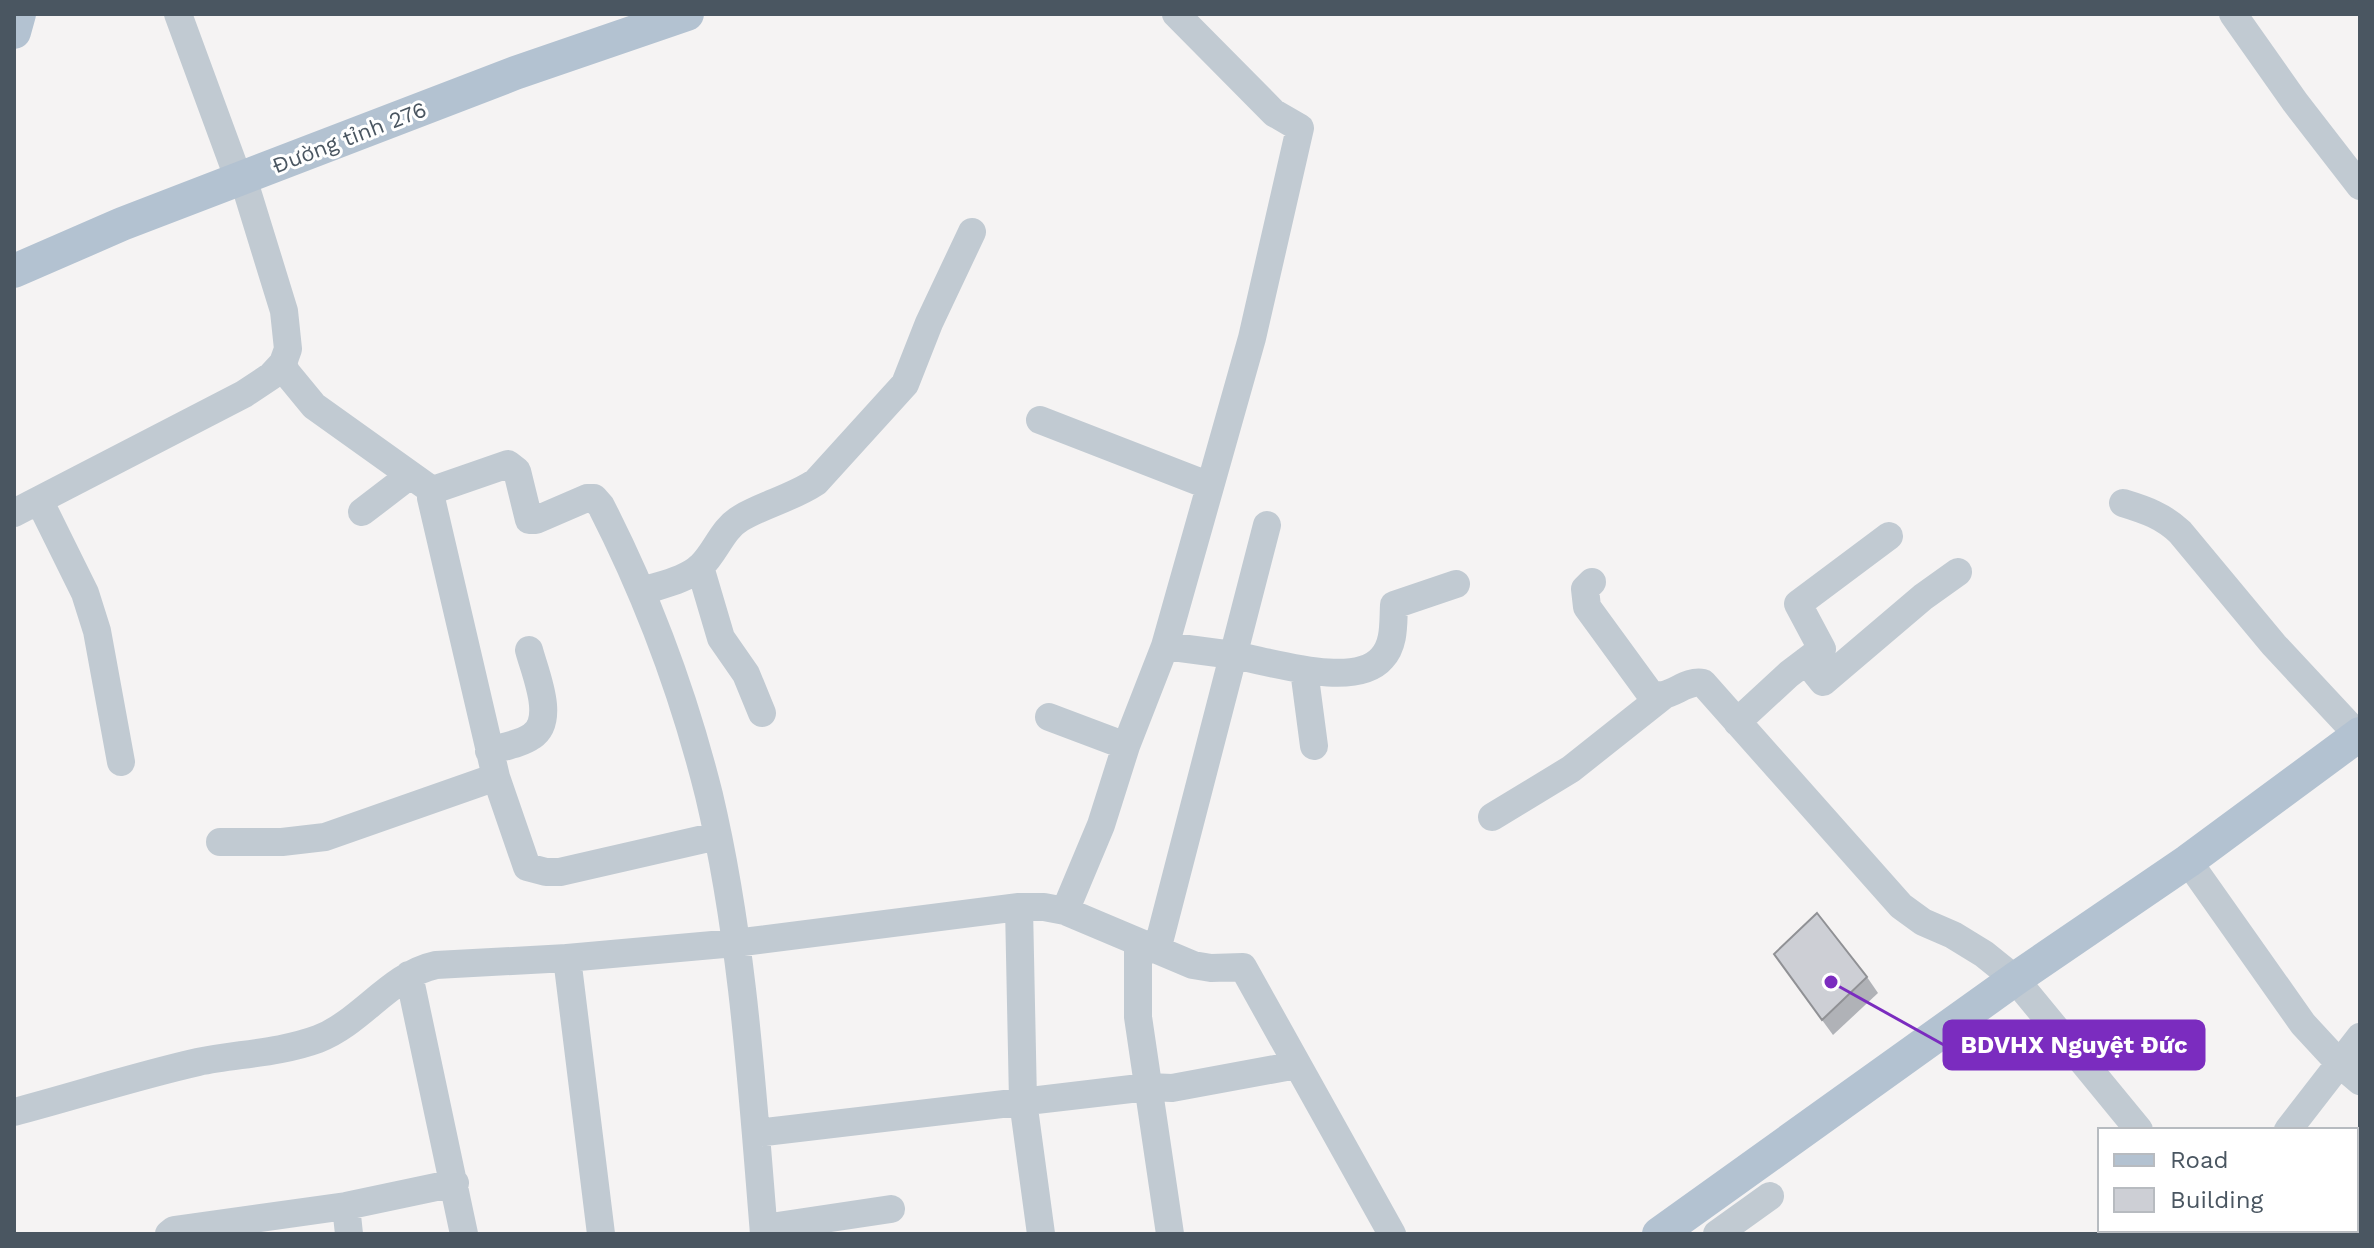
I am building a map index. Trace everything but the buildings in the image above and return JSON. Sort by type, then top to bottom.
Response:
[{"type":"main road","points":[[14,32],[19,14]]},
{"type":"main road","name":"Đường tỉnh 276","points":[[14,271],[122,224],[515,73],[687,14]]},
{"type":"main road","points":[[1659,1234],[2015,979],[2188,861],[2359,735]]},
{"type":"street","points":[[121,762],[97,631],[85,593],[26,506],[244,394],[271,376],[283,363],[288,349],[284,311],[241,179],[178,14]]},
{"type":"street","points":[[1065,911],[1101,825],[1126,746],[1165,646],[1252,338],[1300,128],[1274,113],[1176,14]]},
{"type":"street","points":[[2233,14],[2360,186]]},
{"type":"street","points":[[643,591],[688,575],[700,567],[728,528],[742,518],[799,494],[816,482],[905,384],[929,323],[972,232]]},
{"type":"street","points":[[283,363],[286,372],[314,406],[433,491]]},
{"type":"street","points":[[1040,420],[1210,486]]},
{"type":"street","points":[[717,836],[579,869],[560,872],[527,867],[492,764],[431,498],[433,491],[508,464],[517,471],[529,520],[536,520],[587,498],[594,498],[601,506],[643,591],[697,752],[717,836],[748,1037],[764,1231],[891,1209]]},
{"type":"street","points":[[362,512],[409,476]]},
{"type":"street","points":[[2123,503],[2151,511],[2174,526],[2274,645],[2359,735]]},
{"type":"street","points":[[1170,1234],[1138,1017],[1148,946],[1233,655],[1267,525]]},
{"type":"street","points":[[1737,722],[1822,649],[1798,604],[1889,536]]},
{"type":"street","points":[[700,567],[721,638],[746,674],[762,713]]},
{"type":"street","points":[[1806,661],[1823,682],[1923,597],[1958,572]]},
{"type":"street","points":[[1592,582],[1585,589],[1587,607],[1649,692],[1663,696]]},
{"type":"street","points":[[1165,646],[1233,655],[1304,670],[1343,673],[1367,669],[1382,659],[1391,642],[1394,605],[1456,584]]},
{"type":"street","points":[[220,842],[282,842],[325,837],[492,764],[530,738],[543,722],[542,704],[529,650]]},
{"type":"street","points":[[1304,670],[1314,746]]},
{"type":"street","points":[[1492,817],[1571,769],[1663,696],[1692,682],[1703,683],[1901,906],[1923,922],[1953,935],[1984,954],[2015,979],[2137,1128]]},
{"type":"street","points":[[1049,717],[1126,746]]},
{"type":"street","points":[[2188,861],[2303,1024],[2350,1073]]},
{"type":"street","points":[[1019,907],[1023,1101],[1041,1234]]},
{"type":"street","points":[[14,1112],[198,1062],[294,1046],[319,1038],[343,1026],[409,975],[436,965],[567,958],[735,943],[1019,907],[1044,907],[1065,911],[1193,965],[1243,967],[1390,1233]]},
{"type":"street","points":[[567,958],[601,1234]]},
{"type":"street","points":[[409,975],[464,1234]]},
{"type":"street","points":[[2290,1128],[2350,1073],[2360,1037]]},
{"type":"street","points":[[756,1133],[1148,1087],[1172,1088],[1297,1065]]},
{"type":"street","points":[[169,1234],[174,1230],[348,1220],[455,1183]]},
{"type":"street","points":[[1717,1234],[1770,1196]]},
{"type":"place","name":"BDVHX Nguyệt Đức","points":[[1831,982]]}]
